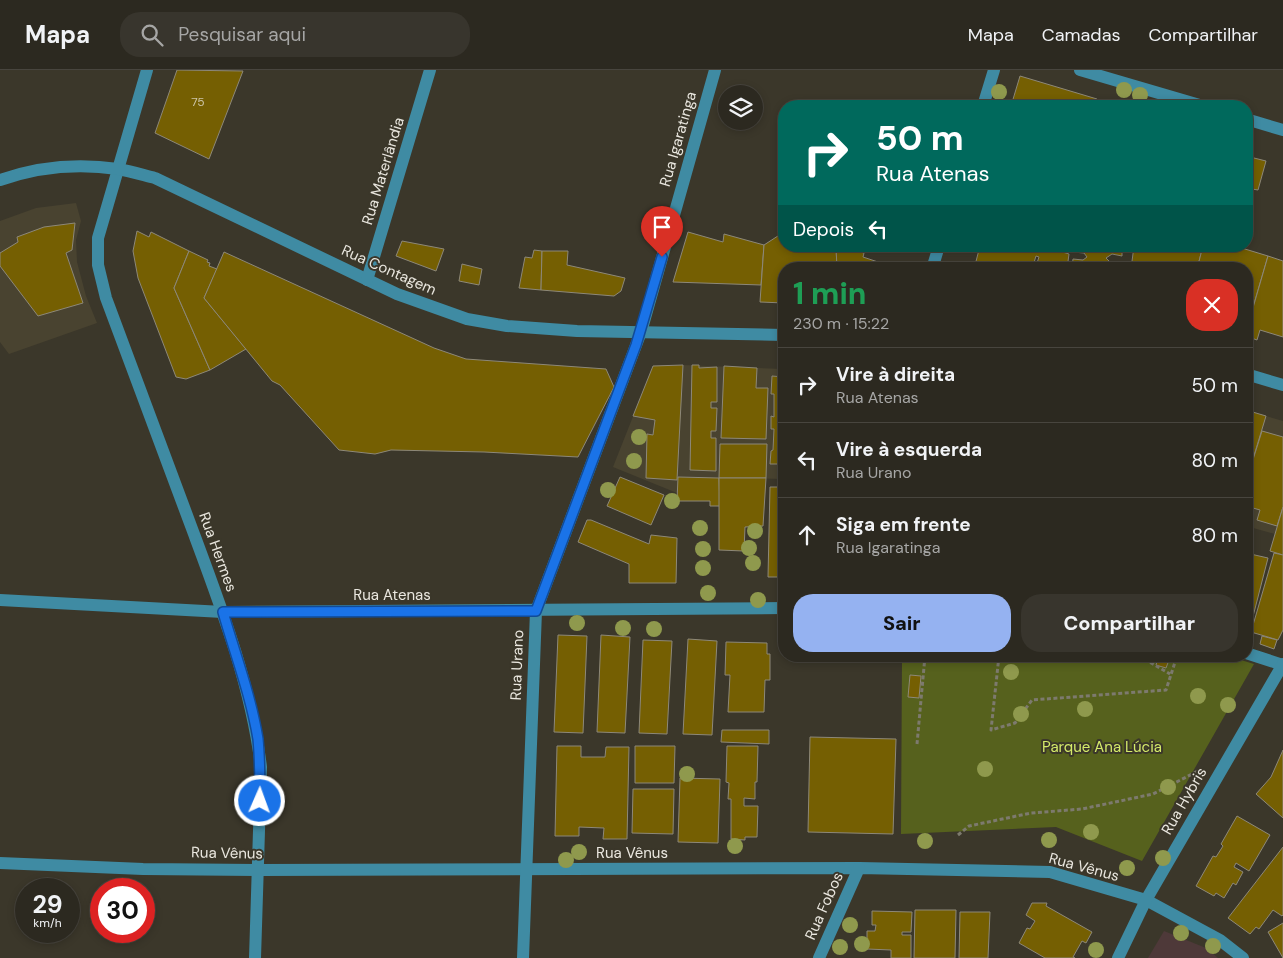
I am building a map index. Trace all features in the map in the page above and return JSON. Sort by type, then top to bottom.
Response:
[{"type":"street","name":"Rua Hermes","points":[[147,70],[98,238],[98,265],[106,298],[223,612],[251,709],[260,767],[255,958]]},
{"type":"street","name":"Rua Materlândia","points":[[367,280],[430,70]]},
{"type":"street","name":"Rua Igaratinga","points":[[641,332],[715,70]]},
{"type":"street","points":[[985,100],[994,70]]},
{"type":"street","points":[[1080,70],[1182,100]]},
{"type":"street","points":[[1253,121],[1283,130]]},
{"type":"street","name":"Rua Contagem","points":[[0,180],[19,173],[46,168],[81,167],[117,169],[155,178],[396,294],[467,319],[499,325],[567,330],[778,335]]},
{"type":"street","name":"Rua Urano","points":[[522,958],[536,611],[641,332]]},
{"type":"street","points":[[1253,376],[1283,385]]},
{"type":"street","name":"Rua Atenas","points":[[0,600],[223,612],[778,608]]},
{"type":"street","points":[[1253,655],[1283,664]]},
{"type":"street","name":"Rua Hybris","points":[[1118,958],[1146,900],[1283,664]]},
{"type":"street","name":"Rua Vênus","points":[[0,863],[258,870],[859,868],[1050,872],[1146,900],[1220,940],[1243,958]]},
{"type":"street","name":"Rua Fobos","points":[[819,958],[859,868]]},
{"type":"path","points":[[917,744],[924,662]]},
{"type":"path","points":[[998,662],[991,730],[1014,723],[1032,700],[1166,690],[1175,662]]},
{"type":"path","points":[[1149,662],[1170,674]]},
{"type":"path","points":[[958,834],[969,826],[1031,813],[1082,809],[1153,794],[1198,771]]},
{"type":"shaded area","points":[[76,203],[81,221],[76,240],[77,262],[86,296],[97,323],[9,354],[0,342],[0,221],[36,208]]},
{"type":"shaded area","points":[[683,365],[778,369],[778,479],[678,477],[677,493],[613,467],[653,366]]},
{"type":"shaded area","points":[[1253,412],[1283,421],[1283,555],[1270,551],[1275,534],[1253,528]]},
{"type":"shaded area","points":[[1164,931],[1206,948],[1218,958],[1148,958]]},
{"type":"green space","name":"Parque Ana Lúcia","points":[[902,662],[1248,662],[1254,664],[1142,861],[1056,827],[901,834]]},
{"type":"building","points":[[177,70],[243,71],[209,159],[155,133]]},
{"type":"building","points":[[1020,76],[1097,99],[1097,100],[1013,100]]},
{"type":"building","points":[[1253,158],[1266,161],[1258,190],[1253,189]]},
{"type":"building","points":[[75,223],[72,250],[66,253],[83,303],[38,316],[0,266],[0,253],[18,242],[17,237],[44,227]]},
{"type":"building","points":[[137,231],[149,237],[151,232],[189,251],[174,288],[210,370],[186,379],[176,377],[138,278],[133,251]]},
{"type":"building","points":[[688,232],[723,242],[724,234],[764,245],[761,285],[673,282]]},
{"type":"building","points":[[778,236],[778,252],[836,252],[837,262],[778,262],[778,303],[760,302],[764,245]]},
{"type":"building","points":[[402,241],[444,249],[436,271],[396,256]]},
{"type":"building","points":[[534,250],[542,251],[541,290],[519,288],[525,257],[532,258]]},
{"type":"building","points":[[189,251],[208,260],[209,266],[217,269],[204,298],[246,349],[210,370],[174,288]]},
{"type":"building","points":[[542,251],[568,251],[567,265],[625,278],[621,291],[614,296],[541,290]]},
{"type":"building","points":[[1253,251],[1268,256],[1253,307],[1253,262],[1199,262],[1201,252]]},
{"type":"building","points":[[224,252],[434,348],[466,359],[606,369],[614,387],[578,457],[391,450],[375,454],[339,450],[280,385],[272,381],[204,298]]},
{"type":"building","points":[[836,252],[860,252],[864,253],[863,257],[878,262],[837,262]]},
{"type":"building","points":[[978,252],[1062,252],[1069,254],[1068,262],[1037,262],[1039,257],[1036,256],[1034,262],[976,262]]},
{"type":"building","points":[[1073,252],[1122,252],[1122,256],[1112,254],[1106,258],[1110,262],[1073,262],[1073,259],[1083,260],[1087,257],[1084,253]]},
{"type":"building","points":[[1133,252],[1201,252],[1199,262],[1132,262]]},
{"type":"building","points":[[1268,256],[1283,261],[1283,337],[1260,330],[1257,340],[1253,339],[1253,308]]},
{"type":"building","points":[[462,264],[482,269],[479,285],[459,281]]},
{"type":"building","points":[[683,365],[677,480],[646,478],[647,434],[653,435],[655,420],[633,416],[653,366]]},
{"type":"building","points":[[692,365],[699,365],[699,368],[717,367],[717,402],[711,402],[711,408],[717,408],[716,431],[711,431],[711,438],[716,438],[716,471],[690,470]]},
{"type":"building","points":[[724,366],[757,368],[756,388],[768,388],[766,439],[721,438]]},
{"type":"building","points":[[772,376],[778,376],[778,464],[770,464],[774,429],[771,429],[771,416],[774,417],[774,394],[771,394]]},
{"type":"building","points":[[1253,412],[1266,416],[1253,459]]},
{"type":"building","points":[[1262,431],[1283,437],[1283,507],[1277,526],[1257,520],[1260,510],[1253,508],[1253,460]]},
{"type":"building","points":[[720,444],[767,444],[766,478],[719,478]]},
{"type":"building","points":[[620,477],[664,495],[651,525],[607,506]]},
{"type":"building","points":[[678,477],[719,478],[720,506],[710,506],[710,501],[677,501]]},
{"type":"building","points":[[719,478],[766,478],[763,526],[745,527],[744,551],[719,550]]},
{"type":"building","points":[[770,487],[778,487],[778,577],[768,577]]},
{"type":"building","points":[[1283,507],[1283,555],[1270,551]]},
{"type":"building","points":[[587,520],[649,544],[651,535],[677,538],[676,583],[629,583],[629,564],[578,542]]},
{"type":"building","points":[[1274,553],[1283,555],[1283,630],[1278,640],[1253,633],[1253,625]]},
{"type":"building","points":[[1253,555],[1268,558],[1253,616]]},
{"type":"building","points":[[558,635],[587,636],[583,733],[554,732]]},
{"type":"building","points":[[601,635],[630,637],[625,733],[597,732]]},
{"type":"building","points":[[1262,636],[1277,640],[1274,649],[1260,644]]},
{"type":"building","points":[[688,639],[717,641],[712,735],[683,734]]},
{"type":"building","points":[[643,640],[672,641],[667,734],[639,733]]},
{"type":"building","points":[[726,642],[767,643],[767,654],[770,654],[770,680],[765,680],[764,712],[728,712],[730,675],[725,675]]},
{"type":"building","points":[[1157,662],[1168,662],[1166,668],[1156,665]]},
{"type":"building","points":[[910,675],[921,676],[919,698],[908,697]]},
{"type":"building","points":[[722,730],[769,730],[769,744],[721,742]]},
{"type":"building","points":[[810,737],[896,739],[893,834],[808,832]]},
{"type":"building","points":[[557,746],[581,746],[581,757],[605,757],[606,747],[629,747],[627,839],[603,839],[604,828],[579,827],[579,836],[555,836]]},
{"type":"building","points":[[635,746],[675,746],[674,783],[635,783]]},
{"type":"building","points":[[727,746],[758,746],[755,799],[744,798],[744,806],[758,806],[757,837],[745,837],[745,840],[731,839],[731,799],[728,799],[729,783],[726,782]]},
{"type":"building","points":[[1283,750],[1283,818],[1256,794],[1271,777]]},
{"type":"building","points":[[680,778],[720,779],[718,843],[678,842]]},
{"type":"building","points":[[633,789],[674,789],[673,834],[632,833]]},
{"type":"building","points":[[1237,816],[1270,835],[1249,871],[1236,863],[1234,867],[1243,872],[1236,885],[1233,883],[1224,898],[1216,893],[1214,896],[1196,886],[1213,856],[1216,857],[1223,846],[1221,844]]},
{"type":"building","points":[[1283,847],[1283,915],[1273,910],[1259,929],[1256,927],[1250,934],[1228,918]]},
{"type":"building","points":[[1032,903],[1047,903],[1046,906],[1092,932],[1086,943],[1082,941],[1073,957],[1075,958],[1045,958],[1019,943],[1027,928],[1030,929],[1035,921],[1026,915]]},
{"type":"building","points":[[915,910],[956,910],[955,958],[914,958]]},
{"type":"building","points":[[872,911],[912,912],[911,932],[902,932],[902,935],[911,935],[911,958],[891,958],[891,950],[867,949],[867,931],[875,931],[876,925],[872,925]]},
{"type":"building","points":[[960,912],[990,912],[988,958],[959,958]]},
{"type":"building","points":[[1283,923],[1283,958],[1268,932]]},
{"type":"route","points":[[260,801],[260,767],[257,738],[251,709],[223,612],[536,611],[641,332],[662,257]]}]
